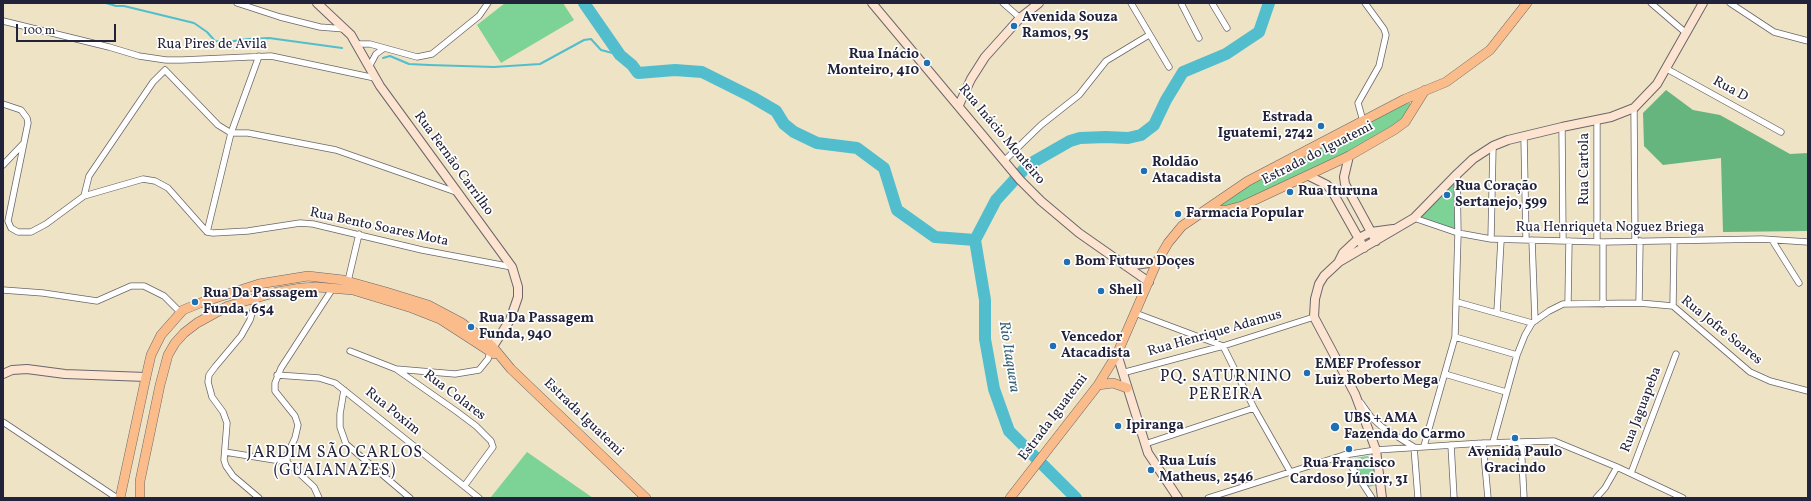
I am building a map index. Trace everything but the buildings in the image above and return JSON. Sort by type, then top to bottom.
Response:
[{"type":"main road","name":"Estrada do Iguatemi","points":[[1117,354],[1157,262],[1176,233],[1189,220],[1248,181],[1405,99],[1446,82],[1490,50],[1527,3]]},
{"type":"main road","name":"Estrada do Iguatemi","points":[[1204,211],[1227,210],[1242,206],[1349,156],[1396,129],[1412,112],[1425,90]]},
{"type":"main road","points":[[1405,99],[1411,104],[1412,112]]},
{"type":"main road","points":[[1221,198],[1222,206],[1227,210]]},
{"type":"main road","points":[[119,498],[151,355],[161,335],[181,313],[200,304],[230,293],[280,279],[308,276],[348,281],[428,305],[462,323],[491,349]]},
{"type":"main road","points":[[140,498],[140,481],[160,385],[168,355],[175,343],[197,323],[228,306],[257,297],[301,288],[333,288],[353,290],[412,308],[440,319],[491,349]]},
{"type":"main road","name":"Estrada Iguatemi","points":[[491,349],[646,498]]},
{"type":"main road","name":"Estrada Iguatemi","points":[[1010,498],[1098,385],[1117,354]]},
{"type":"main road","points":[[1098,385],[1114,384],[1127,388]]},
{"type":"street","points":[[237,3],[280,17],[320,27],[346,30]]},
{"type":"street","name":"Rua Fernão Carrilho","points":[[318,3],[346,30],[357,44],[375,78],[456,192],[512,267],[518,287],[518,297],[510,320],[491,349]]},
{"type":"street","points":[[357,44],[370,44],[383,49],[417,57],[432,54],[479,16],[488,3]]},
{"type":"street","name":"Rua Inácio Monteiro","points":[[872,3],[1005,160],[1020,180],[1060,219],[1149,282]]},
{"type":"street","points":[[1003,3],[1020,18]]},
{"type":"street","points":[[959,105],[977,69],[1020,18],[1039,3]]},
{"type":"street","points":[[1131,3],[1169,67]]},
{"type":"street","points":[[1181,3],[1199,38]]},
{"type":"street","points":[[1212,3],[1227,28]]},
{"type":"street","points":[[1363,121],[1358,103],[1380,66],[1386,35],[1384,29],[1365,3]]},
{"type":"street","points":[[1651,3],[1686,33]]},
{"type":"street","points":[[1382,498],[1376,450],[1355,394],[1314,317],[1315,299],[1319,284],[1324,276],[1339,262],[1414,218],[1473,159],[1493,146],[1508,140],[1597,120],[1634,108],[1650,93],[1667,69],[1703,3]]},
{"type":"street","points":[[1730,3],[1774,32],[1808,41]]},
{"type":"street","name":"Rua Pires de Avila","points":[[3,21],[109,47],[139,56],[166,60],[271,56],[375,78]]},
{"type":"street","points":[[1005,160],[1041,125],[1079,95],[1106,61],[1149,35]]},
{"type":"street","points":[[369,67],[376,54],[383,49]]},
{"type":"street","points":[[207,232],[232,133],[259,56]]},
{"type":"street","points":[[84,196],[89,176],[154,82],[165,70],[166,60]]},
{"type":"street","name":"Rua D","points":[[1667,69],[1781,132]]},
{"type":"street","points":[[165,70],[218,125],[232,133],[248,133],[329,148],[372,161],[456,192]]},
{"type":"street","points":[[3,104],[21,110],[27,118],[8,221],[11,228],[18,232],[31,232],[46,224],[84,196],[143,178],[155,181],[168,188],[207,232]]},
{"type":"street","points":[[1634,108],[1639,303]]},
{"type":"street","name":"Rua Cartola","points":[[1597,120],[1603,304]]},
{"type":"street","points":[[1562,127],[1568,303]]},
{"type":"street","points":[[1493,442],[1517,355],[1533,322],[1524,137]]},
{"type":"street","points":[[3,165],[23,144]]},
{"type":"street","points":[[1491,239],[1493,146]]},
{"type":"street","points":[[1349,156],[1345,170],[1345,184],[1376,241]]},
{"type":"street","points":[[1424,446],[1455,337],[1458,232],[1457,174]]},
{"type":"street","points":[[1309,176],[1327,185],[1332,191],[1364,248]]},
{"type":"street","points":[[1332,191],[1336,185],[1345,184]]},
{"type":"street","name":"Rua Henriqueta Noguez Briega","points":[[1414,218],[1458,232],[1500,240],[1600,242],[1772,240],[1808,242]]},
{"type":"street","name":"Rua Bento Soares Mota","points":[[207,232],[248,231],[300,223],[313,224],[422,250],[512,267]]},
{"type":"street","points":[[1339,262],[1343,253],[1359,238],[1371,232],[1398,228]]},
{"type":"street","points":[[348,281],[359,234]]},
{"type":"street","points":[[1497,312],[1500,240]]},
{"type":"street","points":[[1772,240],[1799,283]]},
{"type":"street","points":[[1673,306],[1674,241]]},
{"type":"street","points":[[1126,266],[1157,262]]},
{"type":"street","points":[[3,290],[43,293],[97,301],[131,286],[144,286],[164,296],[181,313]]},
{"type":"street","points":[[287,462],[287,455],[295,438],[298,425],[295,416],[275,391],[274,383],[333,288]]},
{"type":"street","points":[[257,297],[250,320],[241,336],[209,375],[209,388],[227,423],[224,460],[228,471],[259,498]]},
{"type":"street","points":[[1457,302],[1533,322]]},
{"type":"street","name":"Rua Jofre Soares","points":[[1533,322],[1554,308],[1568,303],[1639,303],[1673,306],[1750,372],[1776,382],[1808,391]]},
{"type":"street","points":[[1135,312],[1223,346],[1254,408],[1291,472]]},
{"type":"street","name":"Rua Henrique Adamus","points":[[1122,373],[1223,346],[1314,317]]},
{"type":"street","points":[[1455,337],[1517,355]]},
{"type":"street","points":[[350,351],[396,369],[455,374],[474,372],[484,366],[491,349]]},
{"type":"street","points":[[1117,354],[1150,457],[1178,498]]},
{"type":"street","name":"Rua Jaguapeba","points":[[1631,473],[1676,354]]},
{"type":"street","points":[[3,374],[12,370],[27,369],[65,374],[146,378]]},
{"type":"street","name":"Rua Colares","points":[[396,369],[476,426],[488,437],[493,447],[465,485]]},
{"type":"street","points":[[1445,374],[1506,392]]},
{"type":"street","name":"Rua Poxim","points":[[278,375],[326,379],[344,390],[465,485],[479,498]]},
{"type":"street","points":[[344,390],[340,420],[341,433],[346,444],[410,498]]},
{"type":"street","points":[[1355,394],[1376,422],[1395,436],[1414,447]]},
{"type":"street","points":[[1145,444],[1254,408]]},
{"type":"street","points":[[3,422],[119,498]]},
{"type":"street","points":[[1208,498],[1344,455],[1376,450],[1424,446],[1493,442],[1521,443],[1554,441],[1631,473],[1683,498]]},
{"type":"street","points":[[1484,443],[1488,498]]},
{"type":"street","points":[[1521,443],[1524,498]]},
{"type":"street","points":[[1451,445],[1454,498]]},
{"type":"street","points":[[1414,447],[1418,498]]},
{"type":"street","points":[[225,452],[287,462],[314,487],[318,498]]},
{"type":"street","points":[[1344,455],[1372,498]]},
{"type":"street","points":[[1596,498],[1605,488],[1617,467]]},
{"type":"green space","points":[[505,3],[563,3],[574,20],[501,63],[477,25]]},
{"type":"green space","points":[[1666,90],[1693,110],[1720,115],[1790,154],[1808,153],[1808,231],[1723,232],[1721,158],[1663,165],[1644,146],[1643,113]]},
{"type":"green space","points":[[1408,101],[1411,104],[1405,122],[1253,202],[1223,208],[1221,198]]},
{"type":"green space","points":[[1456,175],[1457,232],[1416,217]]},
{"type":"green space","points":[[527,452],[593,498],[491,497]]},
{"type":"green space","points":[[1367,456],[1373,459],[1376,485],[1368,487],[1353,460]]},
{"type":"waterway","points":[[106,3],[194,23],[207,32],[215,41],[227,42],[269,38],[342,48]]},
{"type":"waterway","points":[[584,3],[620,55],[632,65],[638,73],[675,70],[702,72],[776,111],[784,124],[794,132],[817,143],[857,148],[884,168],[897,210],[935,237],[975,240]]},
{"type":"waterway","points":[[975,240],[996,200],[1028,165],[1070,141],[1080,138],[1128,138],[1141,135],[1154,125],[1166,100],[1183,72],[1226,54],[1259,32],[1269,3]]},
{"type":"waterway","points":[[383,58],[390,56],[409,64],[429,65],[494,67],[540,64],[584,40],[591,39],[601,50],[620,55]]},
{"type":"waterway","name":"Rio Itaquera","points":[[975,240],[985,300],[985,339],[994,389],[1009,431],[1076,498]]},
{"type":"place","name":"Avenida Souza Ramos, 95","points":[[1014,26]]},
{"type":"place","name":"Rua Inácio Monteiro, 410","points":[[927,63]]},
{"type":"place","name":"Estrada Iguatemi, 2742","points":[[1321,126]]},
{"type":"place","name":"Roldão Atacadista","points":[[1144,171]]},
{"type":"place","name":"Rua Ituruna","points":[[1290,192]]},
{"type":"place","name":"Rua Coração Sertanejo, 599","points":[[1447,195]]},
{"type":"place","name":"Farmacia Popular","points":[[1178,214]]},
{"type":"place","name":"Bom Futuro Doçes","points":[[1067,262]]},
{"type":"place","name":"Shell","points":[[1101,291]]},
{"type":"place","name":"Rua Da Passagem Funda, 654","points":[[195,302]]},
{"type":"place","name":"Rua Da Passagem Funda, 940","points":[[471,327]]},
{"type":"place","name":"Vencedor Atacadista","points":[[1053,346]]},
{"type":"place","name":"EMEF Professor Luiz Roberto Mega","points":[[1307,373]]},
{"type":"place","name":"Ipiranga","points":[[1118,426]]},
{"type":"place","name":"UBS + AMA Fazenda do Carmo","points":[[1335,427]]},
{"type":"place","name":"Avenida Paulo Gracindo","points":[[1515,438]]},
{"type":"place","name":"Rua Francisco Cardoso Júnior, 31","points":[[1349,449]]},
{"type":"place","name":"Rua Luís Matheus, 2546","points":[[1151,470]]},
{"type":"district","name":"PQ. SATURNINO PEREIRA","points":[[1226,387]]},
{"type":"district","name":"JARDIM SÃO CARLOS (GUAIANAZES)","points":[[335,463]]}]
